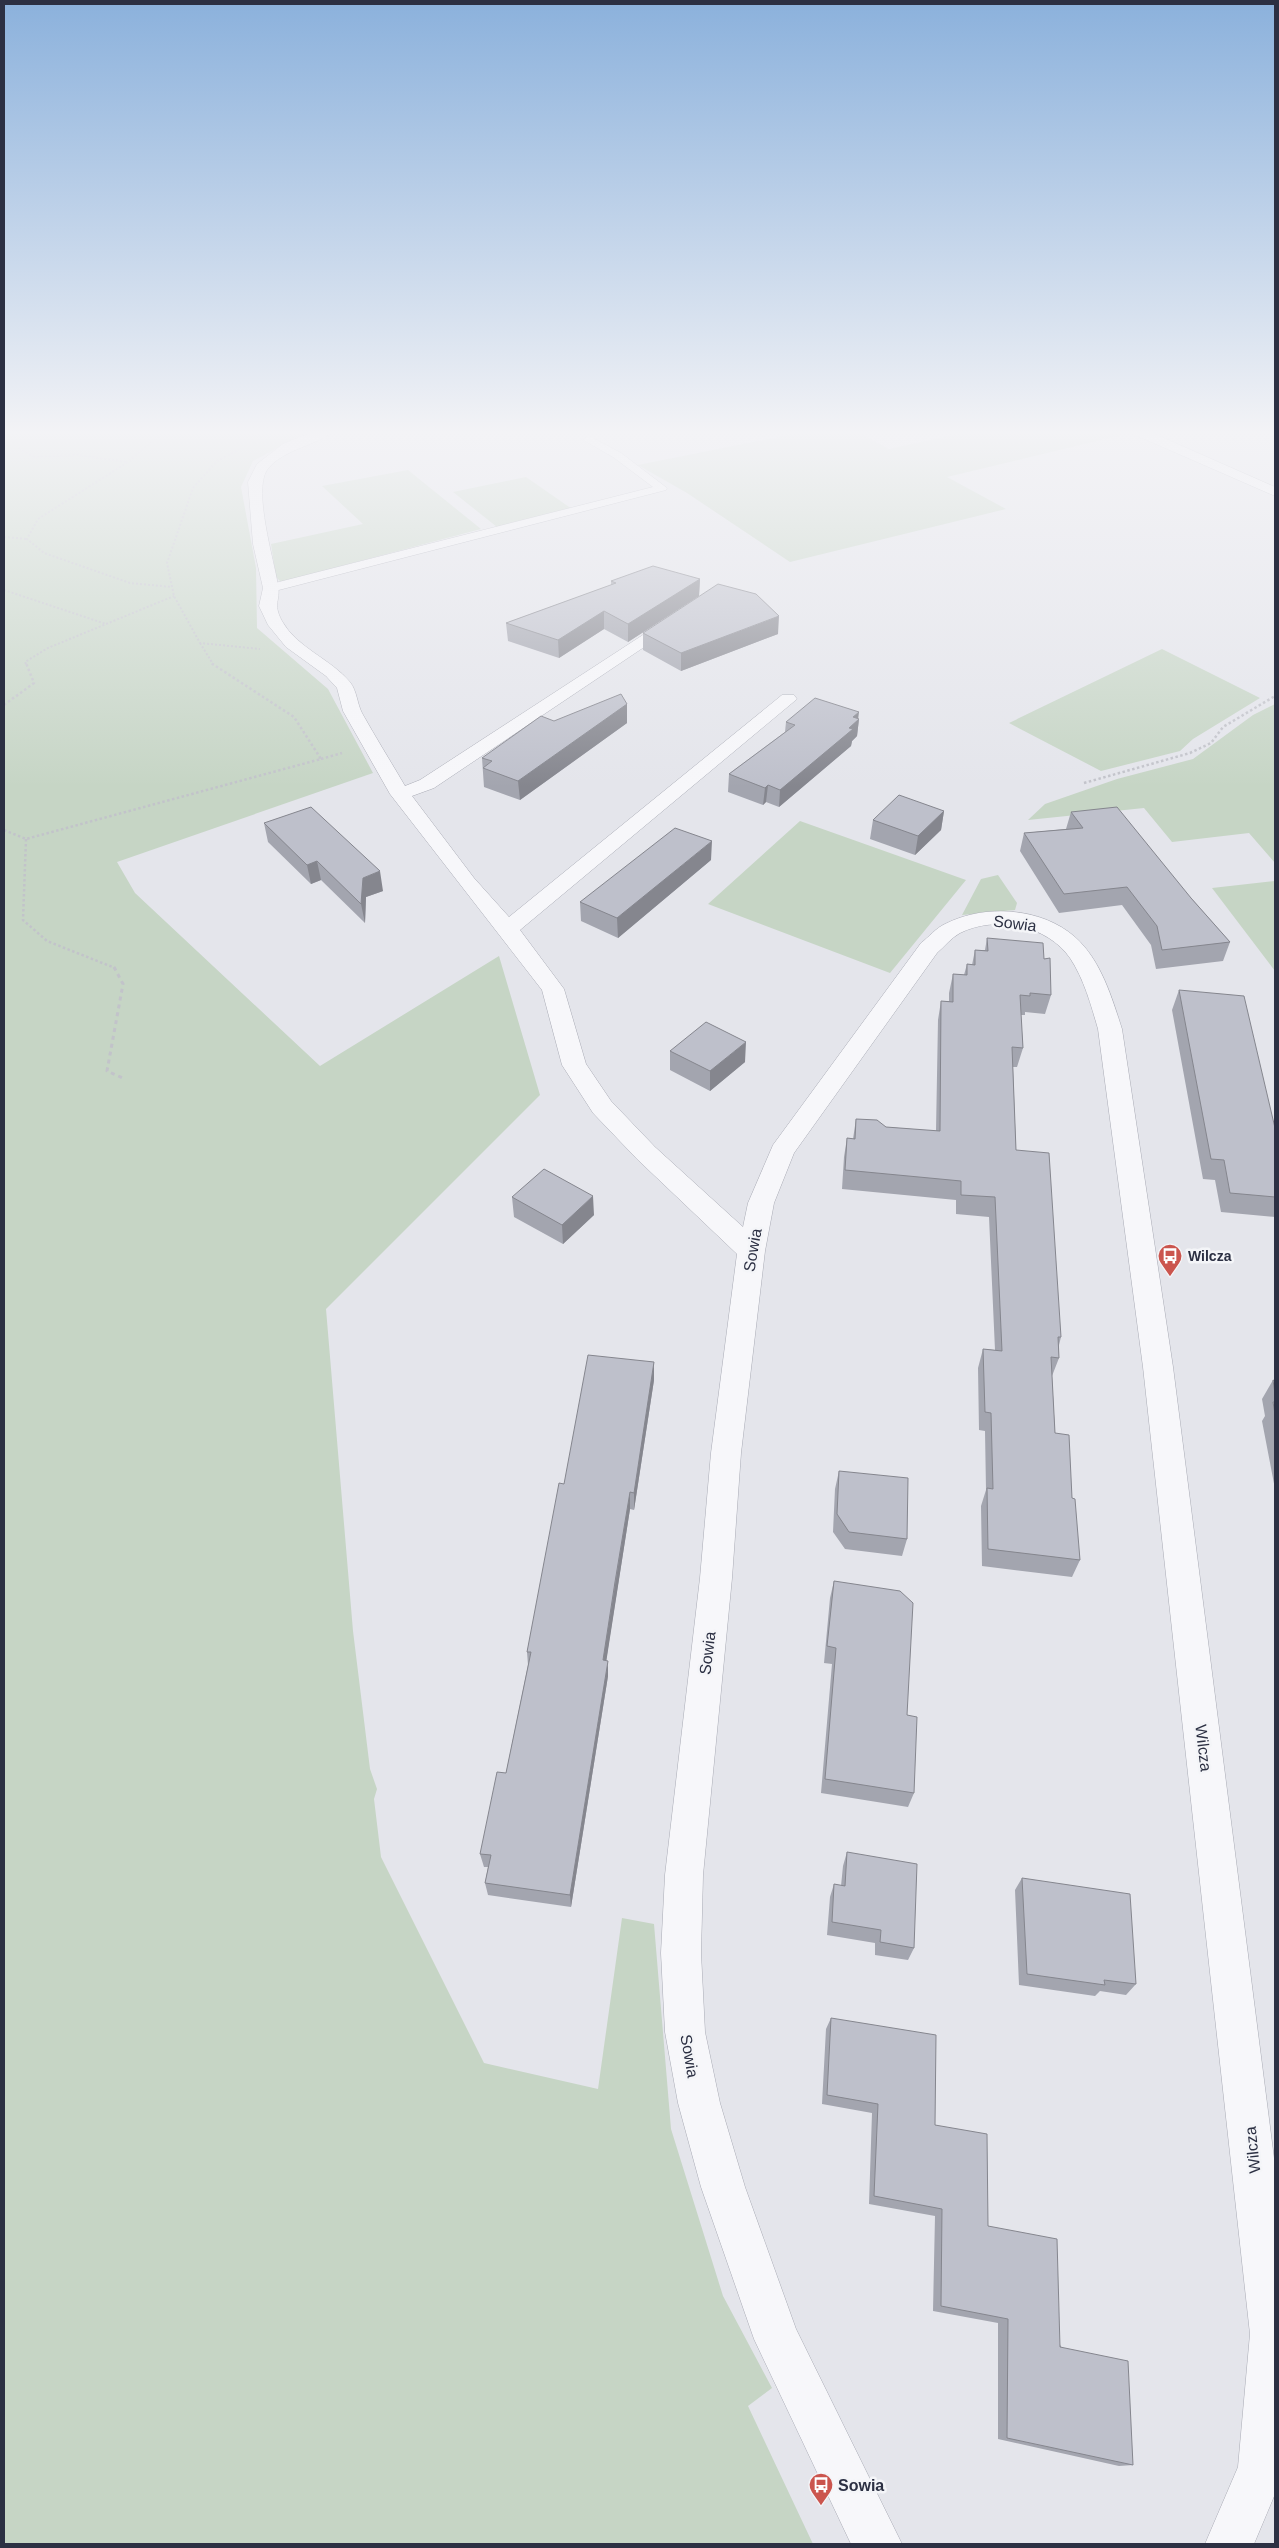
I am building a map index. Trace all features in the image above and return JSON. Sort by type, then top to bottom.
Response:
[{"type":"street","points":[[262,550],[271,588],[267,606],[276,626],[292,643],[332,672],[345,687],[352,711],[400,794],[467,882],[508,929],[553,989],[574,1065],[602,1107],[646,1153],[751,1251]]},
{"type":"street","points":[[400,794],[427,784],[690,612]]},
{"type":"street","points":[[508,929],[788,699]]},
{"type":"street","name":"Sowia","points":[[876,2544],[777,2339],[723,2187],[698,2104],[685,2032],[681,1953],[684,1875],[716,1578],[726,1454],[751,1251],[760,1203],[782,1151],[812,1107],[929,948],[953,928],[981,919],[1013,919],[1044,926],[1069,943],[1079,954]]},
{"type":"street","name":"Wilcza","points":[[1079,954],[1100,994],[1110,1029],[1147,1290],[1231,1963],[1273,2334],[1262,2468],[1230,2544]]},
{"type":"lane","points":[[271,588],[420,550]]},
{"type":"path","points":[[40,550],[44,553],[130,583],[172,587]]},
{"type":"path","points":[[4,830],[26,839],[321,758],[294,717],[212,663],[174,596],[167,563],[172,550]]},
{"type":"path","points":[[4,590],[107,625]]},
{"type":"path","points":[[4,705],[34,683],[25,662],[48,648],[174,596]]},
{"type":"path","points":[[200,643],[310,655]]},
{"type":"path","points":[[1084,783],[1190,753],[1211,743],[1223,727],[1275,696]]},
{"type":"path","points":[[26,839],[23,920],[48,941],[114,967],[123,984],[107,1072],[124,1079]]},
{"type":"green space","points":[[4,550],[253,550],[256,568],[257,628],[328,689],[373,773],[117,862],[135,893],[320,1066],[499,956],[540,1095],[326,1309],[353,1631],[370,1769],[377,1789],[374,1799],[381,1857],[484,2063],[598,2089],[622,1918],[654,1924],[671,2129],[723,2296],[772,2388],[748,2406],[813,2544],[4,2544]]},
{"type":"green space","points":[[272,550],[402,550],[281,582],[276,577]]},
{"type":"green space","points":[[772,550],[839,550],[790,562]]},
{"type":"green space","points":[[1162,649],[1260,698],[1193,739],[1180,751],[1101,771],[1009,723]]},
{"type":"green space","points":[[1275,704],[1275,863],[1249,833],[1172,842],[1144,808],[1028,820],[1045,804],[1117,779],[1193,759],[1253,715]]},
{"type":"green space","points":[[800,821],[966,880],[890,973],[708,904]]},
{"type":"green space","points":[[998,875],[1017,903],[1015,910],[962,915],[981,879]]},
{"type":"green space","points":[[1275,881],[1275,971],[1212,888]]},
{"type":"building","points":[[653,566],[700,579],[628,624],[604,611],[558,640],[506,623],[616,583],[611,581]]},
{"type":"building","points":[[718,584],[756,594],[779,616],[681,653],[643,633]]},
{"type":"building","points":[[621,694],[627,704],[518,781],[483,768],[492,761],[482,758],[541,716],[554,721]]},
{"type":"building","points":[[815,698],[859,712],[853,717],[859,719],[849,728],[853,729],[780,790],[768,785],[765,788],[729,774],[795,725],[786,722]]},
{"type":"building","points":[[899,795],[944,811],[918,836],[873,820]]},
{"type":"building","points":[[311,807],[380,871],[363,878],[361,904],[317,861],[307,865],[264,823]]},
{"type":"building","points":[[1117,807],[1191,898],[1230,942],[1162,950],[1157,926],[1127,887],[1064,894],[1024,833],[1083,828],[1071,812]]},
{"type":"building","points":[[675,828],[712,841],[617,918],[580,902]]},
{"type":"building","points":[[987,938],[1043,943],[1044,959],[1050,958],[1051,995],[1030,993],[1030,996],[1020,995],[1023,1048],[1012,1047],[1016,1150],[1049,1153],[1061,1337],[1058,1337],[1059,1358],[1051,1357],[1055,1433],[1069,1435],[1072,1498],[1075,1499],[1080,1560],[988,1549],[987,1488],[993,1489],[991,1413],[985,1412],[983,1349],[1002,1351],[995,1197],[961,1195],[961,1181],[845,1170],[847,1138],[855,1139],[856,1119],[877,1120],[886,1127],[940,1131],[941,1001],[953,1002],[953,974],[967,975],[967,964],[975,965],[975,950],[988,951]]},
{"type":"building","points":[[1179,990],[1244,996],[1275,1128],[1275,1197],[1230,1193],[1224,1160],[1211,1159]]},
{"type":"building","points":[[706,1022],[746,1042],[710,1071],[670,1051]]},
{"type":"building","points":[[544,1169],[593,1196],[562,1225],[512,1197]]},
{"type":"building","points":[[588,1355],[654,1362],[634,1493],[630,1492],[615,1582],[603,1660],[608,1661],[570,1895],[485,1883],[491,1855],[480,1854],[497,1772],[506,1773],[531,1652],[527,1652],[559,1483],[564,1484]]},
{"type":"building","points":[[839,1471],[908,1478],[907,1539],[849,1532],[837,1514]]},
{"type":"building","points":[[834,1581],[900,1591],[913,1603],[907,1715],[917,1717],[914,1793],[825,1779],[836,1648],[827,1646]]},
{"type":"building","points":[[847,1852],[917,1864],[914,1948],[880,1942],[881,1930],[832,1922],[834,1884],[845,1886]]},
{"type":"building","points":[[1022,1878],[1130,1894],[1136,1984],[1104,1980],[1105,1985],[1027,1974]]},
{"type":"building","points":[[831,2018],[936,2035],[935,2125],[987,2134],[988,2226],[1057,2239],[1060,2347],[1128,2361],[1133,2465],[1007,2438],[1008,2319],[941,2306],[942,2209],[874,2196],[878,2104],[827,2095]]},
{"type":"place","name":"Wilcza","points":[[1170,1277]]},
{"type":"place","name":"Sowia","points":[[821,2506]]}]
